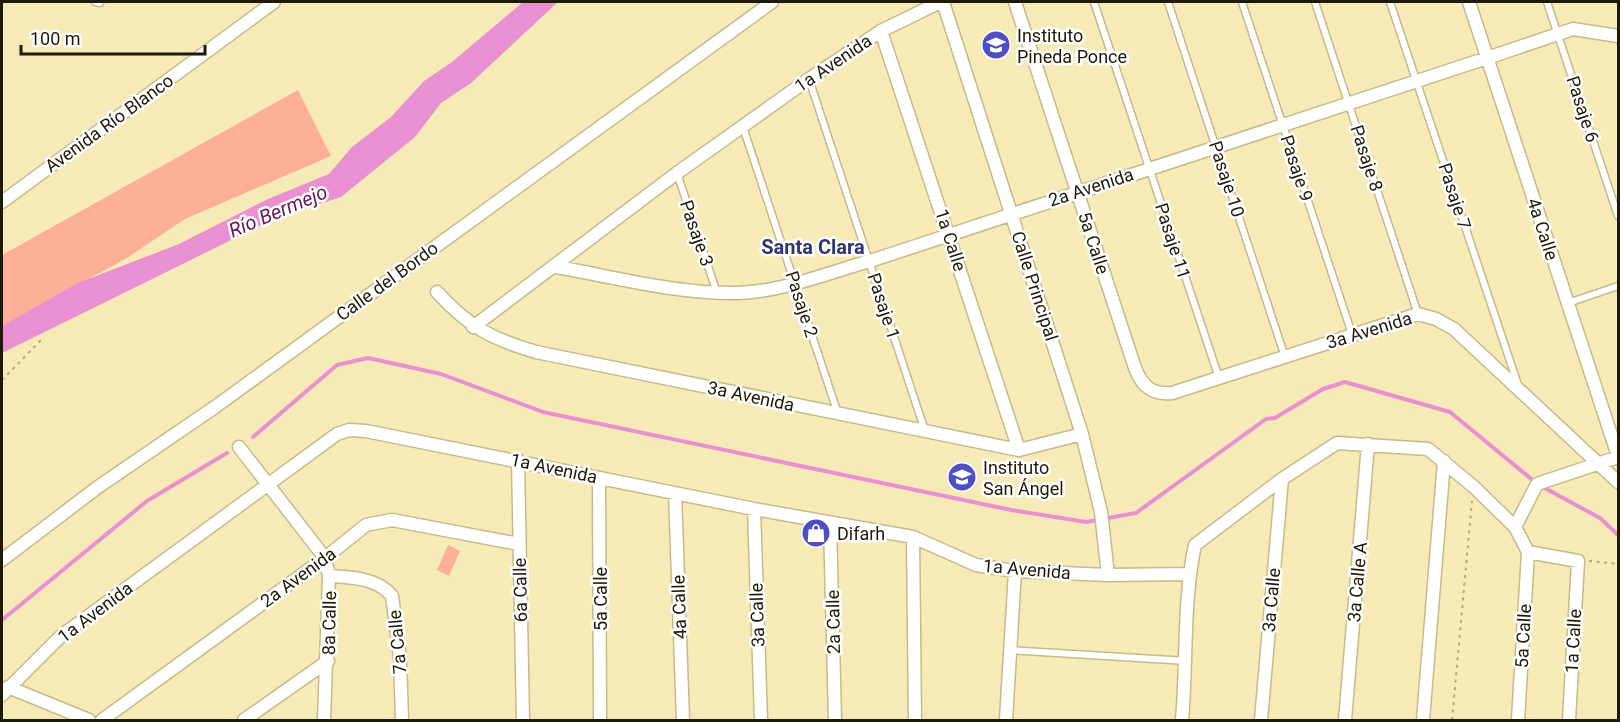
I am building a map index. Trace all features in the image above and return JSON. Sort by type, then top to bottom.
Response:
[{"type":"street","name":"Avenida Río Blanco","points":[[2,202],[274,2]]},
{"type":"street","name":"Calle del Bordo","points":[[2,560],[98,488],[215,407],[772,2]]},
{"type":"street","name":"1a Avenida","points":[[473,327],[556,267],[677,173],[808,79],[881,31],[941,2]]},
{"type":"street","name":"Calle Principal","points":[[941,2],[1082,434],[1101,512],[1108,575]]},
{"type":"street","name":"5a Calle","points":[[1015,2],[1139,378],[1151,391],[1172,393]]},
{"type":"street","name":"4a Calle","points":[[1468,2],[1618,456]]},
{"type":"street","name":"2a Avenida","points":[[556,267],[717,293],[738,293],[796,283],[870,261],[1283,123],[1487,58],[1557,32],[1581,29],[1618,36]]},
{"type":"street","name":"1a Calle","points":[[881,31],[1019,450]]},
{"type":"street","name":"3a Avenida","points":[[437,292],[473,327],[513,346],[536,352],[1019,450],[1082,434]]},
{"type":"street","name":"3a Avenida","points":[[1172,393],[1418,314],[1436,319],[1454,328],[1618,482]]},
{"type":"street","name":"1a Avenida","points":[[5,691],[61,636],[269,486],[337,434],[349,430],[366,431],[518,460],[754,509],[914,537],[976,565],[1015,571],[1108,575],[1189,574]]},
{"type":"street","points":[[1182,720],[1187,661],[1189,574],[1195,545],[1282,479],[1336,442],[1428,449],[1474,487],[1515,527],[1528,552],[1578,561]]},
{"type":"street","name":"3a Calle A","points":[[1345,720],[1368,444]]},
{"type":"street","name":"8a Calle","points":[[240,447],[325,558],[329,576],[328,661],[324,720]]},
{"type":"street","points":[[1515,527],[1537,484],[1618,456]]},
{"type":"street","name":"6a Calle","points":[[518,460],[523,720]]},
{"type":"street","points":[[1423,720],[1444,461]]},
{"type":"street","name":"5a Calle","points":[[599,478],[600,720]]},
{"type":"street","name":"3a Calle","points":[[1260,720],[1282,479]]},
{"type":"street","name":"4a Calle","points":[[675,493],[683,720]]},
{"type":"street","name":"3a Calle","points":[[754,509],[761,720]]},
{"type":"street","name":"2a Avenida","points":[[102,720],[325,558],[366,525],[378,520],[392,519],[519,544]]},
{"type":"street","name":"2a Calle","points":[[830,523],[835,720]]},
{"type":"street","points":[[914,537],[915,720]]},
{"type":"street","name":"5a Calle","points":[[1518,720],[1528,552]]},
{"type":"street","name":"1a Calle","points":[[1569,720],[1578,561]]},
{"type":"street","points":[[1007,720],[1015,571]]},
{"type":"street","name":"7a Calle","points":[[329,576],[353,577],[372,582],[387,590],[392,596],[400,658],[402,720]]},
{"type":"street","points":[[244,720],[328,661]]},
{"type":"street","points":[[5,691],[89,720]]},
{"type":"lane","name":"Pasaje 11","points":[[1094,2],[1219,378]]},
{"type":"lane","name":"Pasaje 10","points":[[1168,2],[1285,357]]},
{"type":"lane","name":"Pasaje 9","points":[[1242,2],[1352,334]]},
{"type":"lane","name":"Pasaje 8","points":[[1316,2],[1418,314]]},
{"type":"lane","name":"Pasaje 7","points":[[1390,2],[1520,390]]},
{"type":"lane","name":"Pasaje 6","points":[[1547,2],[1618,216]]},
{"type":"lane","name":"Pasaje 1","points":[[808,79],[870,261],[924,431]]},
{"type":"lane","name":"Pasaje 2","points":[[743,127],[838,414]]},
{"type":"lane","name":"Pasaje 3","points":[[677,173],[717,293]]},
{"type":"lane","points":[[1568,303],[1618,286]]},
{"type":"lane","points":[[1009,650],[1187,661]]},
{"type":"path","points":[[2,380],[43,338]]},
{"type":"path","points":[[1452,720],[1474,487]]},
{"type":"path","points":[[1578,561],[1618,564]]},
{"type":"shaded area","points":[[298,90],[331,156],[185,219],[127,258],[2,326],[2,255]]},
{"type":"shaded area","points":[[448,545],[460,551],[449,576],[437,570]]},
{"type":"water","name":"Río Bermejo","points":[[523,2],[558,2],[471,83],[441,103],[415,137],[341,197],[276,218],[2,353],[2,326],[78,283],[179,244],[268,199],[329,174],[352,147],[391,117],[424,81],[452,62]]},
{"type":"waterway","points":[[253,437],[337,365],[368,358],[441,374],[543,412],[1011,510],[1086,522],[1136,513],[1266,419],[1275,418],[1323,389],[1345,382],[1450,412],[1535,482]]},
{"type":"waterway","points":[[2,620],[147,501],[227,453]]},
{"type":"waterway","points":[[1541,486],[1600,518],[1618,535]]},
{"type":"place","name":"Instituto Pineda Ponce","points":[[996,45]]},
{"type":"place","name":"Instituto San Ángel","points":[[962,477]]},
{"type":"place","name":"Difarh","points":[[816,533]]},
{"type":"district","name":"Santa Clara","points":[[813,247]]}]
